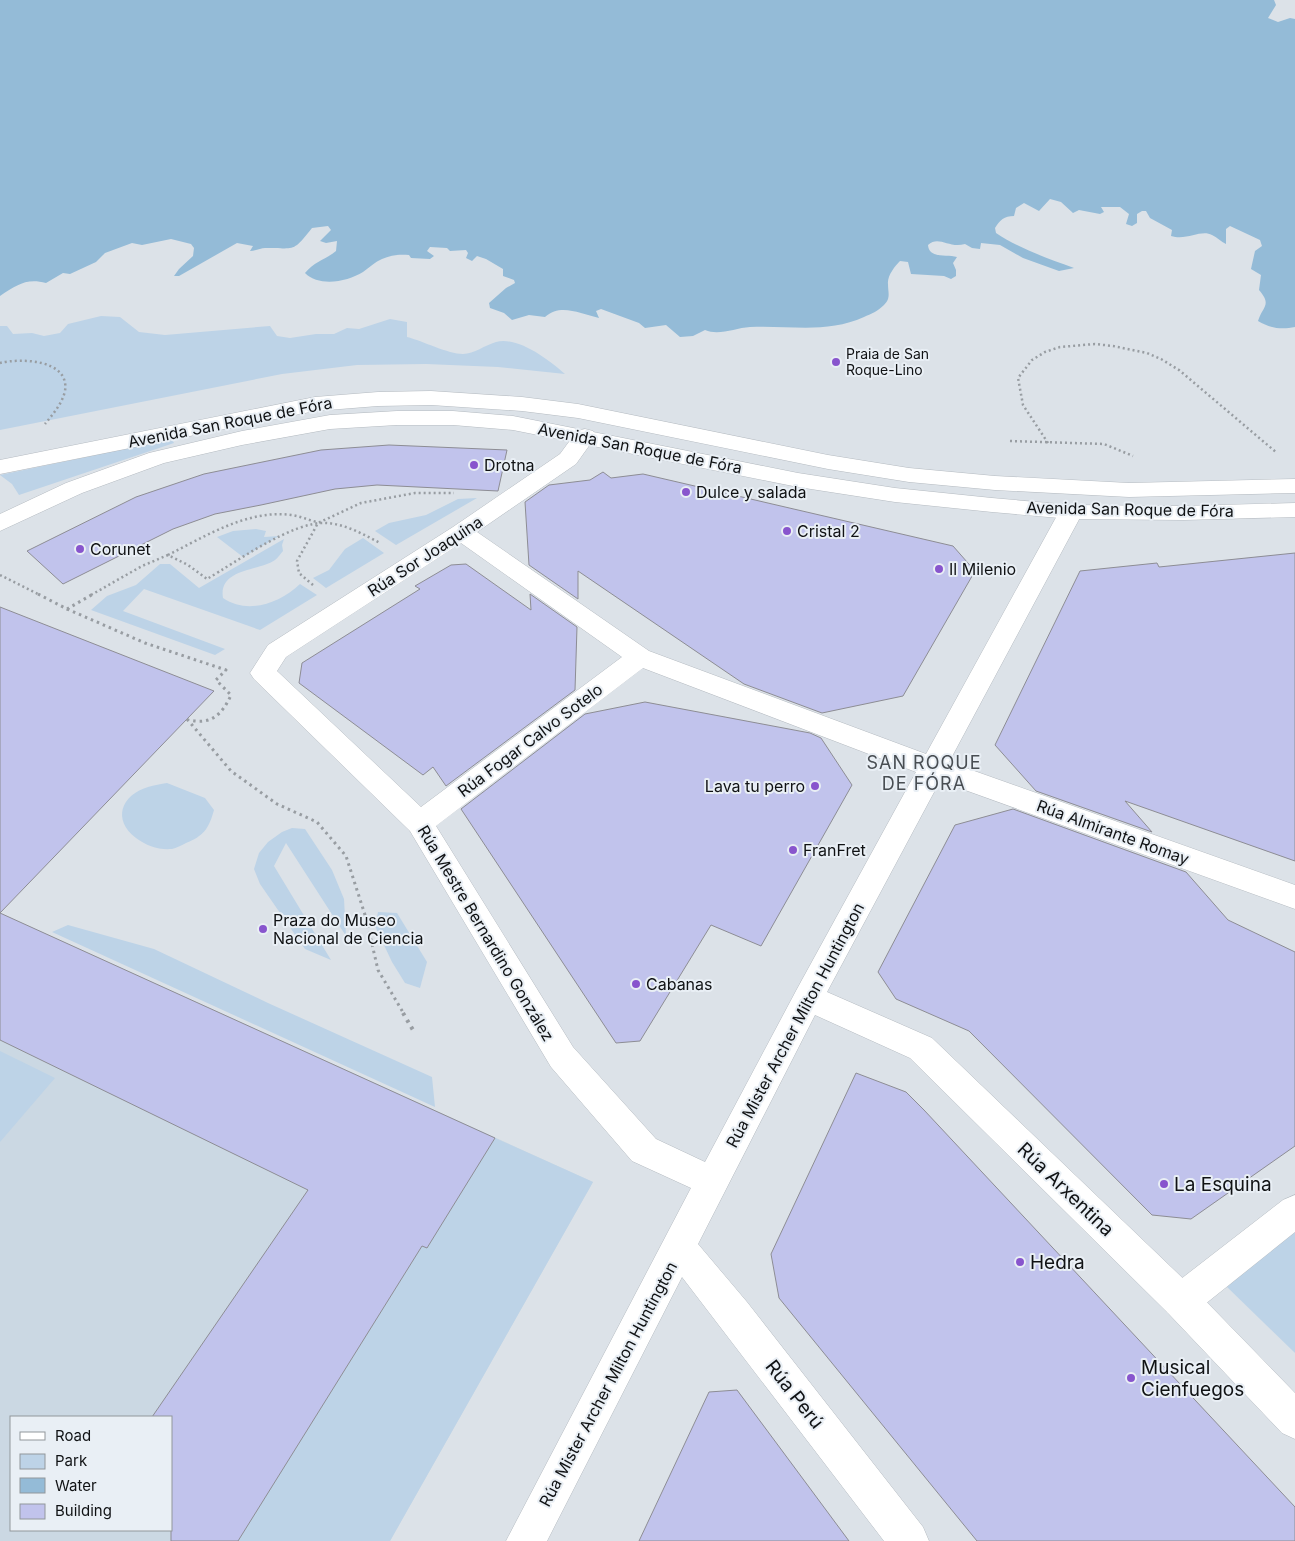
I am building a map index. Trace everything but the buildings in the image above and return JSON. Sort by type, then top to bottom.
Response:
[{"type":"street","name":"Avenida San Roque de Fóra","points":[[0,467],[315,404],[378,399],[431,398],[494,401],[578,412],[828,462],[919,476],[995,483],[1129,490],[1295,486]]},
{"type":"street","name":"Avenida San Roque de Fóra","points":[[0,523],[74,488],[157,458],[242,438],[330,422],[398,418],[453,418],[513,422],[798,480],[895,495],[1071,512],[1184,513],[1295,510]]},
{"type":"street","name":"Rúa Sor Joaquina","points":[[263,673],[277,651],[514,497],[568,459],[585,436]]},
{"type":"street","name":"Rúa Mister Archer Milton Huntington","points":[[526,1541],[680,1248],[808,998],[1071,512]]},
{"type":"street","name":"Rúa Almirante Romay","points":[[462,532],[640,657],[932,767],[1295,897]]},
{"type":"street","name":"Rúa Fogar Calvo Sotelo","points":[[420,823],[640,657]]},
{"type":"street","name":"Rúa Mestre Bernardino González","points":[[263,673],[420,823],[562,1057],[644,1150],[713,1182]]},
{"type":"street","name":"Rúa Arxentina","points":[[808,998],[921,1048],[1180,1301],[1295,1420]]},
{"type":"street","points":[[1180,1301],[1229,1265],[1295,1211]]},
{"type":"street","name":"Rúa Perú","points":[[680,1248],[734,1314],[909,1541]]},
{"type":"path","points":[[1048,442],[1026,414],[1018,396],[1018,378],[1032,360],[1052,349],[1078,344],[1109,345],[1137,350],[1162,359],[1180,371],[1278,454]]},
{"type":"path","points":[[0,363],[7,360],[27,360],[45,364],[60,372],[65,385],[62,400],[42,429]]},
{"type":"path","points":[[1010,441],[1104,444],[1141,458]]},
{"type":"path","points":[[168,555],[188,565],[207,579],[294,531],[360,504],[415,493],[514,497]]},
{"type":"path","points":[[67,609],[142,566],[221,528],[260,518],[290,515],[366,534]]},
{"type":"path","points":[[307,581],[299,573],[297,561],[318,522]]},
{"type":"path","points":[[0,575],[105,628],[226,670],[216,680],[231,695],[227,706],[215,719],[202,724],[187,719],[231,771],[277,804],[317,822],[346,856],[366,918],[378,970],[413,1030]]},
{"type":"shaded area","points":[[0,913],[593,1182],[390,1541],[0,1541]]},
{"type":"green space","points":[[101,316],[120,317],[139,332],[165,335],[270,326],[277,336],[290,338],[316,334],[334,334],[347,328],[359,329],[390,319],[407,322],[407,337],[457,353],[471,353],[496,342],[514,343],[533,350],[565,374],[498,367],[426,364],[357,365],[282,374],[0,430],[0,326],[7,326],[13,334],[32,333],[44,336],[60,333],[68,324]]},
{"type":"green space","points":[[172,439],[174,443],[19,495],[12,484],[0,475]]},
{"type":"green space","points":[[477,498],[396,545],[375,531],[389,523],[426,515],[458,499]]},
{"type":"green space","points":[[256,529],[266,531],[264,537],[279,536],[243,557],[217,537],[233,531]]},
{"type":"green space","points":[[363,538],[384,553],[326,588],[313,578],[329,570],[345,549]]},
{"type":"green space","points":[[284,539],[283,551],[276,559],[268,564],[233,576],[223,588],[223,598],[243,606],[253,606],[273,601],[283,597],[300,584],[317,595],[260,630],[144,589],[123,611],[225,649],[215,655],[91,610],[107,596],[136,585],[160,564],[170,564],[199,588]]},
{"type":"green space","points":[[167,783],[205,798],[214,810],[205,831],[192,840],[172,849],[157,848],[140,841],[129,831],[124,824],[122,816],[126,802],[131,796],[148,787]]},
{"type":"green space","points":[[292,828],[305,829],[332,870],[344,899],[346,936],[286,843],[274,866],[331,960],[305,949],[260,884],[254,869],[259,853],[268,842],[282,832]]},
{"type":"green space","points":[[378,912],[397,913],[427,962],[420,988],[405,983],[392,962],[375,926]]},
{"type":"green space","points":[[68,925],[154,949],[432,1077],[435,1107],[52,932]]},
{"type":"green space","points":[[0,1051],[55,1078],[0,1142]]},
{"type":"green space","points":[[495,1138],[593,1182],[390,1541],[238,1541],[422,1246]]},
{"type":"green space","points":[[1295,1230],[1295,1353],[1226,1286]]},
{"type":"water","points":[[0,0],[1274,0],[1276,5],[1268,18],[1278,22],[1290,18],[1295,19],[1295,327],[1276,328],[1258,321],[1266,302],[1259,290],[1261,275],[1251,269],[1255,251],[1262,246],[1260,240],[1230,226],[1226,229],[1226,244],[1214,236],[1203,233],[1183,237],[1171,236],[1172,230],[1150,218],[1146,211],[1137,214],[1137,223],[1132,226],[1126,224],[1129,214],[1120,207],[1101,207],[1104,212],[1100,214],[1079,210],[1073,213],[1061,202],[1050,199],[1039,211],[1024,203],[1016,208],[1014,216],[1003,219],[995,228],[996,233],[1044,257],[1074,268],[1059,271],[1023,258],[1000,245],[981,243],[980,249],[972,248],[965,244],[954,245],[936,241],[928,245],[932,252],[939,255],[957,257],[953,263],[956,276],[951,279],[944,276],[911,274],[908,262],[900,261],[889,278],[888,298],[882,307],[850,322],[822,327],[750,327],[716,332],[705,330],[693,336],[680,337],[666,325],[645,328],[639,323],[601,309],[596,311],[599,318],[564,310],[551,313],[545,317],[529,315],[512,320],[504,313],[490,308],[489,303],[506,288],[515,283],[514,280],[503,276],[503,269],[486,259],[477,256],[472,261],[466,258],[468,253],[466,250],[450,251],[447,248],[430,247],[427,251],[434,256],[430,259],[411,258],[409,255],[395,255],[379,260],[363,272],[349,278],[333,282],[311,277],[305,273],[316,263],[336,251],[337,241],[326,243],[320,241],[331,230],[328,226],[312,228],[301,242],[288,248],[265,248],[250,251],[253,246],[237,243],[179,276],[174,276],[193,256],[194,248],[191,244],[171,239],[142,245],[132,243],[105,253],[96,262],[70,274],[63,273],[46,283],[27,282],[0,296]]},
{"type":"place","name":"Praia de San Roque-Lino","points":[[836,362]]},
{"type":"place","name":"Drotna","points":[[474,465]]},
{"type":"place","name":"Dulce y salada","points":[[686,492]]},
{"type":"place","name":"Cristal 2","points":[[787,531]]},
{"type":"place","name":"Corunet","points":[[80,549]]},
{"type":"place","name":"Il Milenio","points":[[939,569]]},
{"type":"place","name":"Lava tu perro","points":[[815,786]]},
{"type":"place","name":"FranFret","points":[[793,850]]},
{"type":"place","name":"Praza do Museo Nacional de Ciencia","points":[[263,929]]},
{"type":"place","name":"Cabanas","points":[[636,984]]},
{"type":"place","name":"La Esquina","points":[[1164,1184]]},
{"type":"place","name":"Hedra","points":[[1020,1262]]},
{"type":"place","name":"Musical Cienfuegos","points":[[1131,1378]]},
{"type":"district","name":"SAN ROQUE DE FÓRA","points":[[924,773]]}]
